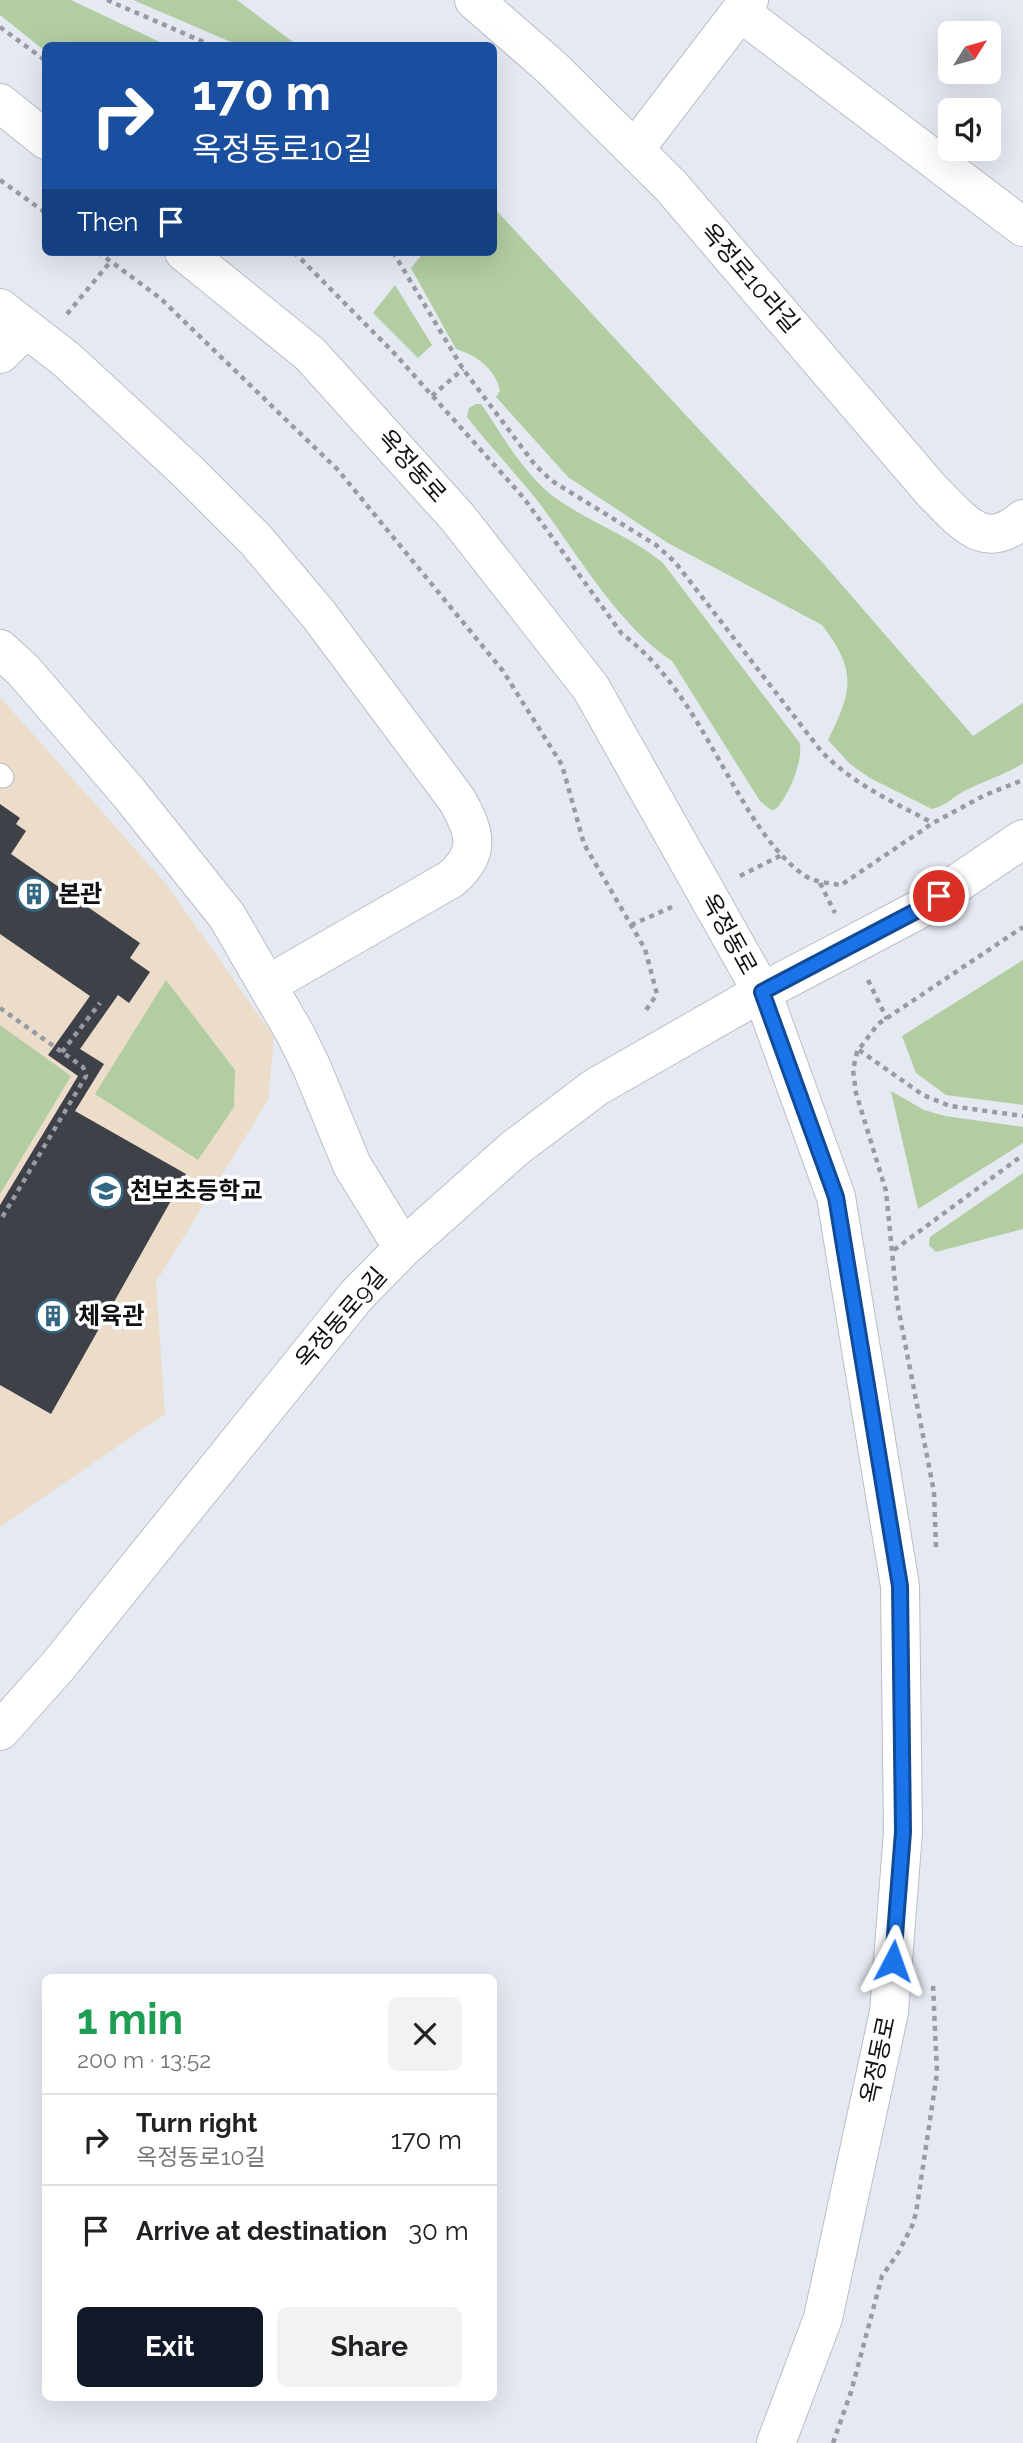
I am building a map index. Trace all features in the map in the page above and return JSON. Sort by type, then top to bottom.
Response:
[{"type":"street","name":"옥정로10라길","points":[[476,1],[552,68],[635,149],[697,217],[932,491],[965,524],[981,534],[997,535],[1012,529],[1023,519]]},
{"type":"street","points":[[635,149],[745,6],[1023,227]]},
{"type":"street","points":[[0,103],[42,137]]},
{"type":"street","name":"옥정동로","points":[[189,256],[310,354],[458,518],[591,688],[762,992],[836,1197],[900,1586],[903,1832],[889,2012],[823,2318],[776,2443]]},
{"type":"street","points":[[21,328],[67,360],[186,470],[255,539],[319,615],[457,800],[472,832],[470,860],[451,879],[267,985]]},
{"type":"street","points":[[0,649],[23,670],[214,899],[296,1035],[352,1166],[403,1248]]},
{"type":"street","name":"옥정동로9길","points":[[0,1731],[58,1666],[356,1296],[403,1248],[515,1148],[596,1087],[762,992],[918,910],[1023,839]]},
{"type":"path","points":[[107,0],[201,42]]},
{"type":"path","points":[[0,27],[42,58]]},
{"type":"path","points":[[0,180],[42,211]]},
{"type":"path","points":[[298,256],[394,353],[523,497],[622,634],[643,650],[678,691],[754,820],[778,852],[802,875],[820,882],[841,885],[933,824],[985,795],[1023,780]]},
{"type":"path","points":[[395,256],[463,369],[535,465],[552,481],[656,545],[675,562],[821,751],[838,769],[933,824]]},
{"type":"path","points":[[21,328],[111,261]]},
{"type":"path","points":[[432,396],[463,369]]},
{"type":"path","points":[[896,1013],[1023,928]]},
{"type":"path","points":[[62,1052],[100,1003]]},
{"type":"path","points":[[0,1008],[83,1067],[86,1076],[0,1221]]},
{"type":"path","points":[[859,1050],[923,1095],[950,1106],[1023,1116]]},
{"type":"path","points":[[893,1250],[1023,1155]]},
{"type":"shaded area","name":"천보초등학교","points":[[0,697],[167,885],[274,1037],[268,1100],[156,1282],[165,1414],[0,1527]]},
{"type":"green space","points":[[0,0],[71,0],[160,42],[42,42],[42,49],[0,15]]},
{"type":"green space","points":[[133,0],[237,0],[293,42],[231,42]]},
{"type":"green space","points":[[497,211],[822,562],[973,736],[1023,703],[1023,763],[932,809],[870,778],[850,764],[828,740],[843,707],[848,681],[841,655],[822,625],[668,543],[568,477],[496,397],[500,391],[490,370],[478,359],[456,349],[411,268],[421,256],[497,256]]},
{"type":"green space","points":[[395,285],[432,345],[418,358],[373,313]]},
{"type":"green space","points":[[481,404],[516,457],[548,492],[663,563],[799,742],[800,758],[794,777],[786,796],[776,809],[771,810],[760,801],[672,661],[634,629],[617,609],[540,504],[467,417],[469,408]]},
{"type":"green space","points":[[1023,960],[1023,1105],[946,1095],[916,1073],[902,1036]]},
{"type":"green space","points":[[166,980],[235,1070],[234,1107],[198,1160],[95,1094]]},
{"type":"green space","points":[[0,1025],[71,1076],[0,1194]]},
{"type":"green space","points":[[891,1091],[924,1110],[945,1116],[1023,1127],[1023,1143],[918,1209]]},
{"type":"green space","points":[[1023,1173],[1023,1229],[936,1252],[929,1245],[930,1237]]},
{"type":"building","name":"체육관","points":[[0,804],[20,818],[16,824],[26,831],[11,854],[140,943],[130,958],[150,972],[129,1003],[118,995],[80,1049],[104,1064],[75,1111],[186,1174],[51,1414],[0,1385],[0,1205],[78,1076],[48,1055],[90,996],[0,934]]},
{"type":"place","name":"본관","points":[[34,894]]},
{"type":"place","name":"천보초등학교","points":[[106,1191]]},
{"type":"place","name":"체육관","points":[[53,1316]]},
{"type":"route","points":[[893,1961],[903,1832],[900,1586],[836,1197],[762,992],[918,910],[939,896]]}]
